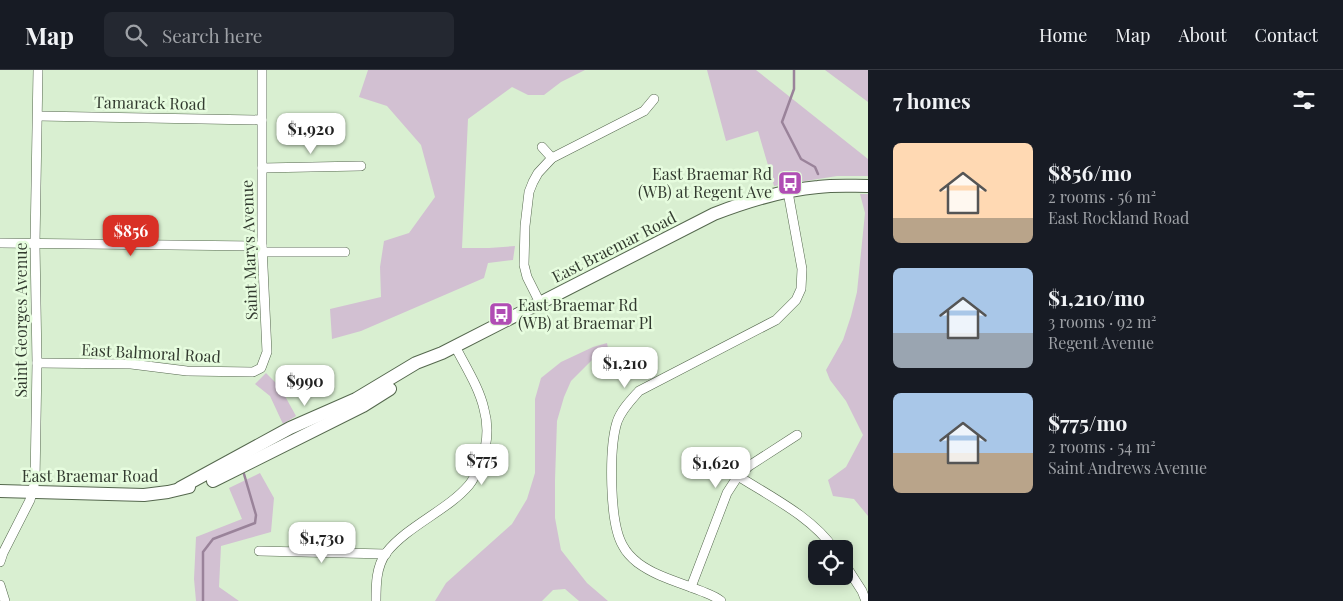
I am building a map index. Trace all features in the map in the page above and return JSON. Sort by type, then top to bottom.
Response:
[{"type":"street","name":"Saint Georges Avenue","points":[[0,562],[30,500],[35,481],[37,363],[31,244],[38,116],[38,70]]},
{"type":"street","name":"Saint Marys Avenue","points":[[261,368],[267,352],[262,249],[262,70]]},
{"type":"street","points":[[540,303],[527,278],[524,265],[525,226],[529,192],[538,173],[552,158],[644,111],[654,99]]},
{"type":"street","name":"Tamarack Road","points":[[38,116],[262,120]]},
{"type":"street","points":[[542,146],[552,158]]},
{"type":"street","points":[[262,168],[361,166]]},
{"type":"street","name":"East Braemar Road","points":[[0,491],[144,495],[158,494],[180,488],[290,428],[356,400],[416,363],[442,353],[714,214],[751,201],[788,192],[818,187],[868,186]]},
{"type":"street","points":[[721,601],[691,587],[657,575],[637,562],[623,546],[615,523],[612,496],[614,440],[617,421],[626,406],[639,391],[776,320],[796,300],[801,289],[802,269],[788,192]]},
{"type":"street","points":[[0,238],[31,244]]},
{"type":"street","points":[[0,243],[345,252]]},
{"type":"street","points":[[376,601],[376,578],[386,554],[406,534],[469,485],[485,451],[488,437],[484,407],[479,392],[455,346]]},
{"type":"street","name":"East Balmoral Road","points":[[37,363],[131,364],[197,371],[253,372],[261,368]]},
{"type":"street","points":[[691,587],[727,492],[738,476],[756,460],[798,435]]},
{"type":"street","points":[[738,476],[809,523],[827,540]]},
{"type":"street","points":[[259,551],[386,554]]},
{"type":"street","points":[[853,577],[866,601]]},
{"type":"street","points":[[0,585],[5,601]]},
{"type":"shaded area","points":[[368,70],[585,70],[561,82],[544,95],[528,95],[512,87],[468,119],[462,248],[515,246],[513,260],[488,263],[484,278],[361,331],[332,339],[330,309],[381,297],[380,267],[384,241],[409,233],[435,197],[421,145],[387,106],[359,97]]},
{"type":"shaded area","points":[[707,70],[756,70],[868,159],[868,176],[837,176],[774,186],[758,131],[726,141]]},
{"type":"shaded area","points":[[825,70],[868,70],[868,102]]},
{"type":"shaded area","points":[[860,194],[868,194],[868,516],[854,499],[833,496],[828,480],[846,467],[863,435],[846,401],[830,380],[826,370],[843,340],[857,292],[865,213]]},
{"type":"shaded area","points":[[607,343],[608,348],[593,359],[571,381],[564,397],[557,421],[555,518],[561,550],[587,583],[608,601],[579,601],[565,589],[553,590],[542,601],[435,601],[446,583],[512,524],[527,499],[535,473],[535,399],[541,378],[561,362],[593,347]]},
{"type":"shaded area","points":[[266,373],[280,387],[296,416],[283,424],[270,396],[255,384]]},
{"type":"shaded area","points":[[260,473],[274,498],[271,532],[221,546],[219,587],[239,601],[196,601],[194,579],[196,537],[242,519],[229,488]]},
{"type":"waterway","points":[[794,70],[794,89],[782,122],[801,159],[815,167],[818,174]]},
{"type":"waterway","points":[[203,601],[203,552],[213,539],[255,523],[256,515],[244,474]]},
{"type":"place","name":"East Braemar Rd (WB) at Regent Ave","points":[[790,183]]},
{"type":"place","name":"East Braemar Rd (WB) at Braemar Pl","points":[[501,314]]}]
